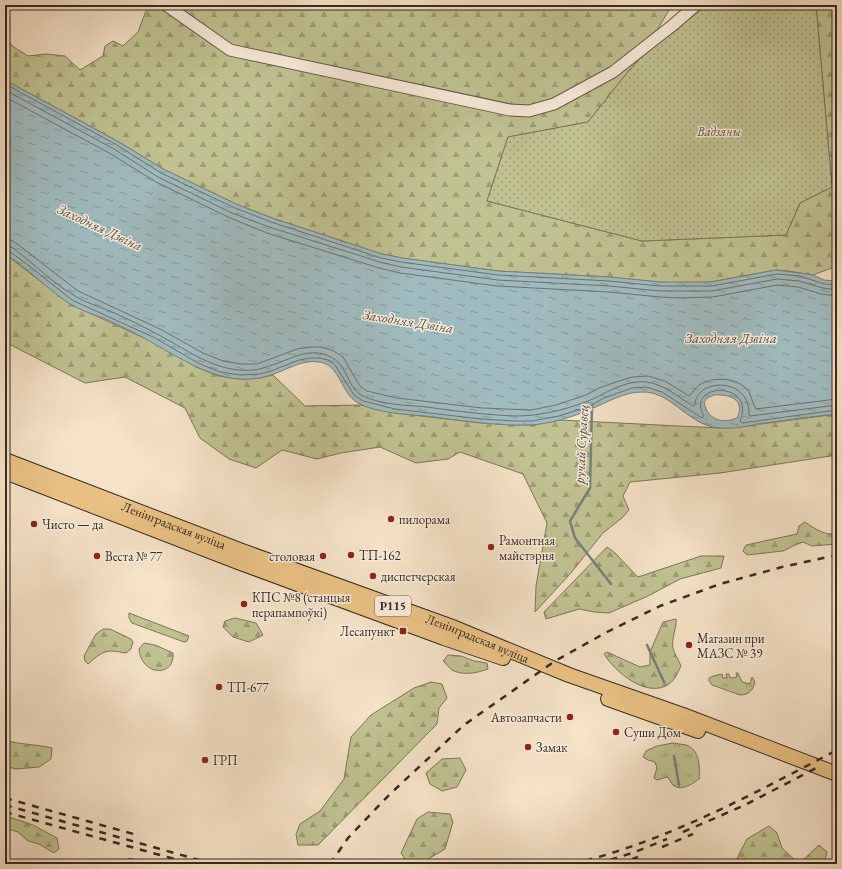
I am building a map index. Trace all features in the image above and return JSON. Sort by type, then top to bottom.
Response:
[{"type":"main road","name":"Ленінградская вуліца","points":[[5,460],[235,548],[450,626],[563,673],[683,715],[837,774]]},
{"type":"main road","name":"Ленінградская вуліца","points":[[5,472],[238,562],[444,638],[507,659],[637,710],[761,753],[837,782]]},
{"type":"street","points":[[166,5],[230,50],[510,110],[530,110],[554,104],[613,72],[696,5]]},
{"type":"green space","points":[[5,5],[10,5],[5,27]]},
{"type":"green space","points":[[147,5],[672,5],[641,57],[588,122],[508,137],[487,201],[642,241],[786,235],[800,203],[832,187],[816,5],[837,5],[837,266],[813,275],[776,270],[711,282],[680,283],[609,277],[498,271],[382,254],[272,218],[236,204],[163,169],[119,142],[5,80],[5,35],[12,46],[28,56],[46,54],[65,56],[80,70],[103,56],[105,46],[113,41],[123,46],[138,32]]},
{"type":"green space","name":"Вадзяны","points":[[707,5],[816,5],[832,187],[800,203],[786,235],[642,241],[487,201],[508,137],[588,122],[641,57]]},
{"type":"green space","points":[[5,254],[70,304],[153,342],[196,367],[219,376],[240,379],[260,378],[273,375],[305,406],[361,405],[395,413],[481,423],[514,425],[532,425],[560,420],[719,428],[738,427],[837,414],[837,455],[720,473],[630,482],[623,496],[629,510],[623,517],[603,533],[570,574],[535,612],[536,586],[547,523],[523,474],[460,452],[448,459],[416,463],[380,447],[341,453],[317,459],[282,450],[256,468],[229,459],[200,438],[185,408],[125,377],[85,383],[5,342]]},
{"type":"green space","points":[[805,522],[824,533],[837,533],[837,544],[812,546],[803,542],[783,551],[747,555],[743,551],[746,545],[797,534],[799,526]]},
{"type":"green space","points":[[607,547],[615,553],[638,577],[701,556],[724,556],[721,568],[680,579],[648,596],[609,613],[579,609],[546,619],[544,612]]},
{"type":"green space","points":[[129,613],[189,636],[187,641],[184,642],[132,623],[129,618]]},
{"type":"green space","points":[[235,618],[256,623],[263,635],[249,642],[233,637],[223,627],[225,621]]},
{"type":"green space","points":[[676,619],[673,648],[681,666],[675,678],[669,684],[660,688],[642,686],[624,675],[609,661],[604,654],[607,652],[640,667],[650,665],[650,652],[663,622]]},
{"type":"green space","points":[[103,629],[110,629],[131,639],[133,642],[131,649],[126,653],[115,651],[106,652],[99,655],[88,664],[85,661],[84,656],[96,634]]},
{"type":"green space","points":[[144,643],[155,645],[173,653],[172,661],[169,667],[164,670],[158,670],[151,669],[145,665],[141,658],[139,649]]},
{"type":"green space","points":[[448,655],[461,656],[474,661],[487,663],[488,669],[470,673],[456,672],[443,661]]},
{"type":"green space","points":[[736,673],[738,673],[742,682],[750,684],[752,677],[755,682],[752,690],[748,693],[740,695],[712,685],[709,681],[709,678],[722,674],[723,678],[727,678],[726,674],[729,674],[730,678],[737,677]]},
{"type":"green space","points":[[431,682],[442,684],[447,698],[439,708],[437,724],[318,845],[298,845],[296,834],[300,824],[320,811],[344,779],[351,737],[371,715],[414,688]]},
{"type":"green space","points":[[5,740],[52,748],[51,759],[39,767],[15,769],[6,766]]},
{"type":"green space","points":[[673,743],[691,747],[698,759],[699,779],[690,785],[679,788],[673,785],[667,777],[657,780],[654,778],[657,768],[655,762],[643,757],[646,751],[657,746]]},
{"type":"green space","points":[[460,758],[466,770],[457,787],[442,791],[430,784],[426,773],[442,759]]},
{"type":"green space","points":[[428,812],[450,814],[453,822],[445,849],[423,862],[407,863],[401,853],[417,819]]},
{"type":"green space","points":[[9,817],[33,825],[57,838],[59,849],[54,853],[39,844],[28,841],[18,832],[5,828],[5,818]]},
{"type":"green space","points":[[769,826],[777,833],[782,848],[799,864],[734,864],[747,839]]},
{"type":"green space","points":[[819,845],[827,852],[824,864],[799,864]]},
{"type":"green space","points":[[129,858],[156,864],[124,864]]},
{"type":"water","name":"Заходняя Дзвіна","points":[[5,80],[119,142],[163,169],[236,204],[272,218],[382,254],[498,271],[609,277],[660,282],[711,282],[776,270],[813,275],[824,280],[837,281],[837,414],[735,428],[720,428],[706,425],[698,421],[659,396],[642,392],[635,392],[622,396],[561,420],[530,425],[490,424],[382,411],[358,403],[347,393],[332,368],[319,362],[313,361],[301,363],[271,375],[259,378],[240,379],[212,373],[184,361],[118,325],[70,304],[5,254]],"holes":[[[714,395],[730,397],[738,402],[739,412],[737,418],[726,421],[716,419],[708,413],[704,402],[707,398]]]},
{"type":"waterway","name":"ручай Суравец","points":[[592,406],[590,488],[570,521],[575,538],[611,584]]},
{"type":"waterway","name":"ручай Суравец","points":[[647,645],[664,682]]},
{"type":"waterway","name":"ручай Суравец","points":[[674,756],[679,785]]},
{"type":"railway","points":[[330,864],[348,838],[389,795],[464,725],[555,661],[607,632],[660,606],[720,584],[782,567],[837,555]]},
{"type":"railway","points":[[572,864],[607,855],[675,830],[741,800],[837,750]]},
{"type":"railway","points":[[683,832],[745,805],[820,766]]},
{"type":"railway","points":[[5,798],[137,835]]},
{"type":"railway","points":[[5,805],[213,864]]},
{"type":"railway","points":[[5,812],[178,860]]},
{"type":"railway","points":[[662,847],[693,834]]},
{"type":"railway","points":[[597,864],[635,852],[667,839]]},
{"type":"railway","points":[[619,864],[638,857]]},
{"type":"place","name":"пилорама","points":[[391,519]]},
{"type":"place","name":"Чисто — да","points":[[34,524]]},
{"type":"place","name":"Рамонтная майстэрня","points":[[491,547]]},
{"type":"place","name":"ТП-162","points":[[351,555]]},
{"type":"place","name":"Веста № 77","points":[[97,556]]},
{"type":"place","name":"столовая","points":[[323,556]]},
{"type":"place","name":"диспетчерская","points":[[373,576]]},
{"type":"place","name":"КПС №8 (станцыя перапампоўкі)","points":[[244,604]]},
{"type":"place","name":"Лесапункт","points":[[403,631]]},
{"type":"place","name":"Магазин при МАЗС № 39","points":[[689,645]]},
{"type":"place","name":"ТП-677","points":[[219,687]]},
{"type":"place","name":"Автозапчасти","points":[[570,717]]},
{"type":"place","name":"Суши Дом","points":[[616,732]]},
{"type":"place","name":"Замак","points":[[528,747]]},
{"type":"place","name":"ГРП","points":[[205,760]]}]
